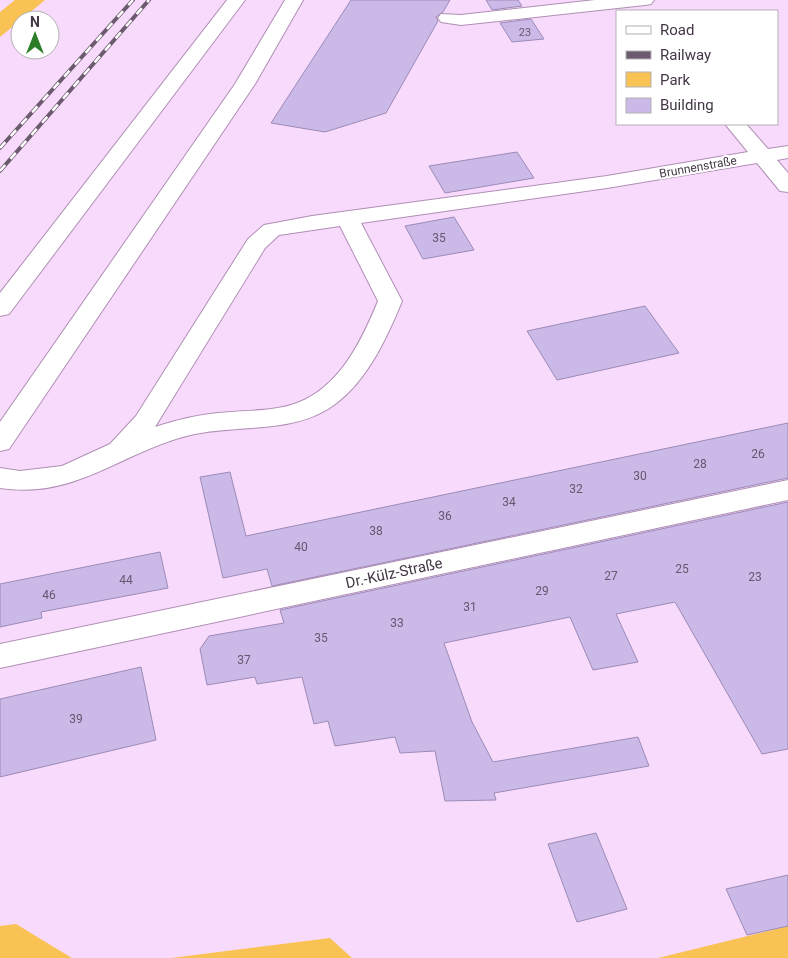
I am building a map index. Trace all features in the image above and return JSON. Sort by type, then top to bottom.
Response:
[{"type":"street","points":[[0,308],[236,0]]},
{"type":"street","points":[[0,442],[245,84],[294,0]]},
{"type":"street","points":[[447,18],[461,20],[635,3]]},
{"type":"street","points":[[736,125],[788,186]]},
{"type":"street","name":"Brunnenstraße","points":[[120,451],[144,422],[256,244],[272,230],[348,217],[607,182],[788,152]]},
{"type":"street","points":[[0,478],[20,481],[67,475],[161,433],[205,423],[295,412],[318,403],[338,386],[364,355],[380,326],[390,300],[348,217]]},
{"type":"street","name":"Dr.-Külz-Straße","points":[[0,656],[788,490]]},
{"type":"green space","points":[[15,0],[45,0],[33,10],[10,10],[10,29],[0,37],[0,12]]},
{"type":"green space","points":[[16,924],[72,958],[0,958],[0,926]]},
{"type":"green space","points":[[788,926],[788,958],[658,958]]},
{"type":"green space","points":[[330,938],[352,958],[171,958]]},
{"type":"building","points":[[351,0],[450,0],[443,12],[436,17],[438,21],[386,113],[325,132],[271,123]]},
{"type":"building","points":[[486,0],[518,0],[522,6],[492,10]]},
{"type":"building","points":[[531,19],[544,39],[512,42],[500,23]]},
{"type":"building","points":[[517,152],[534,178],[445,193],[429,166]]},
{"type":"building","points":[[454,217],[474,250],[423,259],[405,226]]},
{"type":"building","points":[[645,306],[679,353],[557,380],[527,331]]},
{"type":"building","points":[[788,423],[788,478],[272,586],[267,569],[223,578],[200,477],[230,472],[246,536]]},
{"type":"building","points":[[788,502],[788,749],[762,754],[675,602],[616,614],[638,662],[593,670],[570,617],[444,643],[472,722],[493,762],[638,737],[649,766],[494,793],[496,800],[445,801],[435,751],[400,753],[395,737],[335,746],[328,721],[314,724],[302,677],[257,684],[255,677],[207,685],[200,649],[209,636],[284,623],[280,610]]},
{"type":"building","points":[[160,552],[168,588],[41,612],[42,618],[0,627],[0,584]]},
{"type":"building","points":[[141,667],[156,740],[0,777],[0,699]]},
{"type":"building","points":[[596,833],[627,909],[577,922],[548,844]]},
{"type":"building","points":[[788,875],[788,926],[747,935],[726,889]]},
{"type":"railway","points":[[0,148],[133,0]]},
{"type":"railway","points":[[0,171],[149,0]]}]
